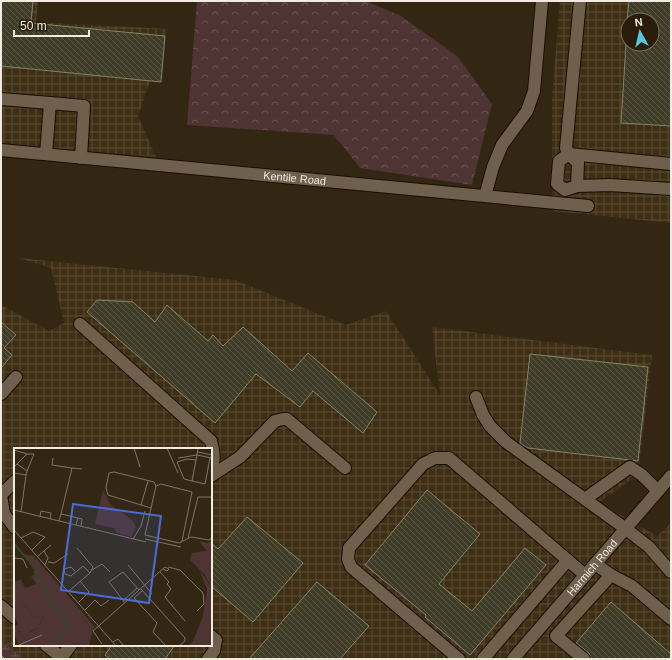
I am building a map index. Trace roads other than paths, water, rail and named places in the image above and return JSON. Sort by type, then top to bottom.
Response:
[{"type":"street","points":[[485,196],[493,167],[502,146],[527,111],[534,92],[542,1]]},
{"type":"street","points":[[577,186],[578,163],[568,154],[566,148],[580,1]]},
{"type":"street","points":[[1,99],[84,106],[81,158]]},
{"type":"street","points":[[46,154],[50,103]]},
{"type":"street","name":"Kentile Road","points":[[1,150],[588,206]]},
{"type":"street","points":[[565,190],[557,184],[559,161],[568,154],[671,164]]},
{"type":"street","points":[[565,190],[577,186],[610,185],[671,189]]},
{"type":"street","points":[[564,204],[565,190]]},
{"type":"street","points":[[80,324],[211,441],[214,452],[212,468]]},
{"type":"street","points":[[1,394],[16,377]]},
{"type":"street","points":[[476,397],[483,415],[490,426],[506,442],[649,547],[671,572]]},
{"type":"street","points":[[212,475],[240,457],[275,421],[283,419],[287,419],[345,468]]},
{"type":"street","points":[[459,659],[351,567],[348,559],[349,548],[423,464],[435,458],[449,458],[585,575]]},
{"type":"street","points":[[585,499],[630,467],[642,475],[658,491]]},
{"type":"street","name":"Harmich Road","points":[[513,659],[671,476]]},
{"type":"street","points":[[14,482],[1,495],[4,514],[14,527]]},
{"type":"street","points":[[483,659],[568,560]]},
{"type":"street","points":[[595,564],[611,575],[632,586],[671,619]]},
{"type":"street","points":[[556,636],[611,575]]},
{"type":"street","points":[[1,606],[14,617]]},
{"type":"street","points":[[543,624],[584,659]]},
{"type":"street","points":[[208,659],[214,651],[216,640],[212,637]]},
{"type":"street","points":[[47,646],[62,658],[70,646]]}]
